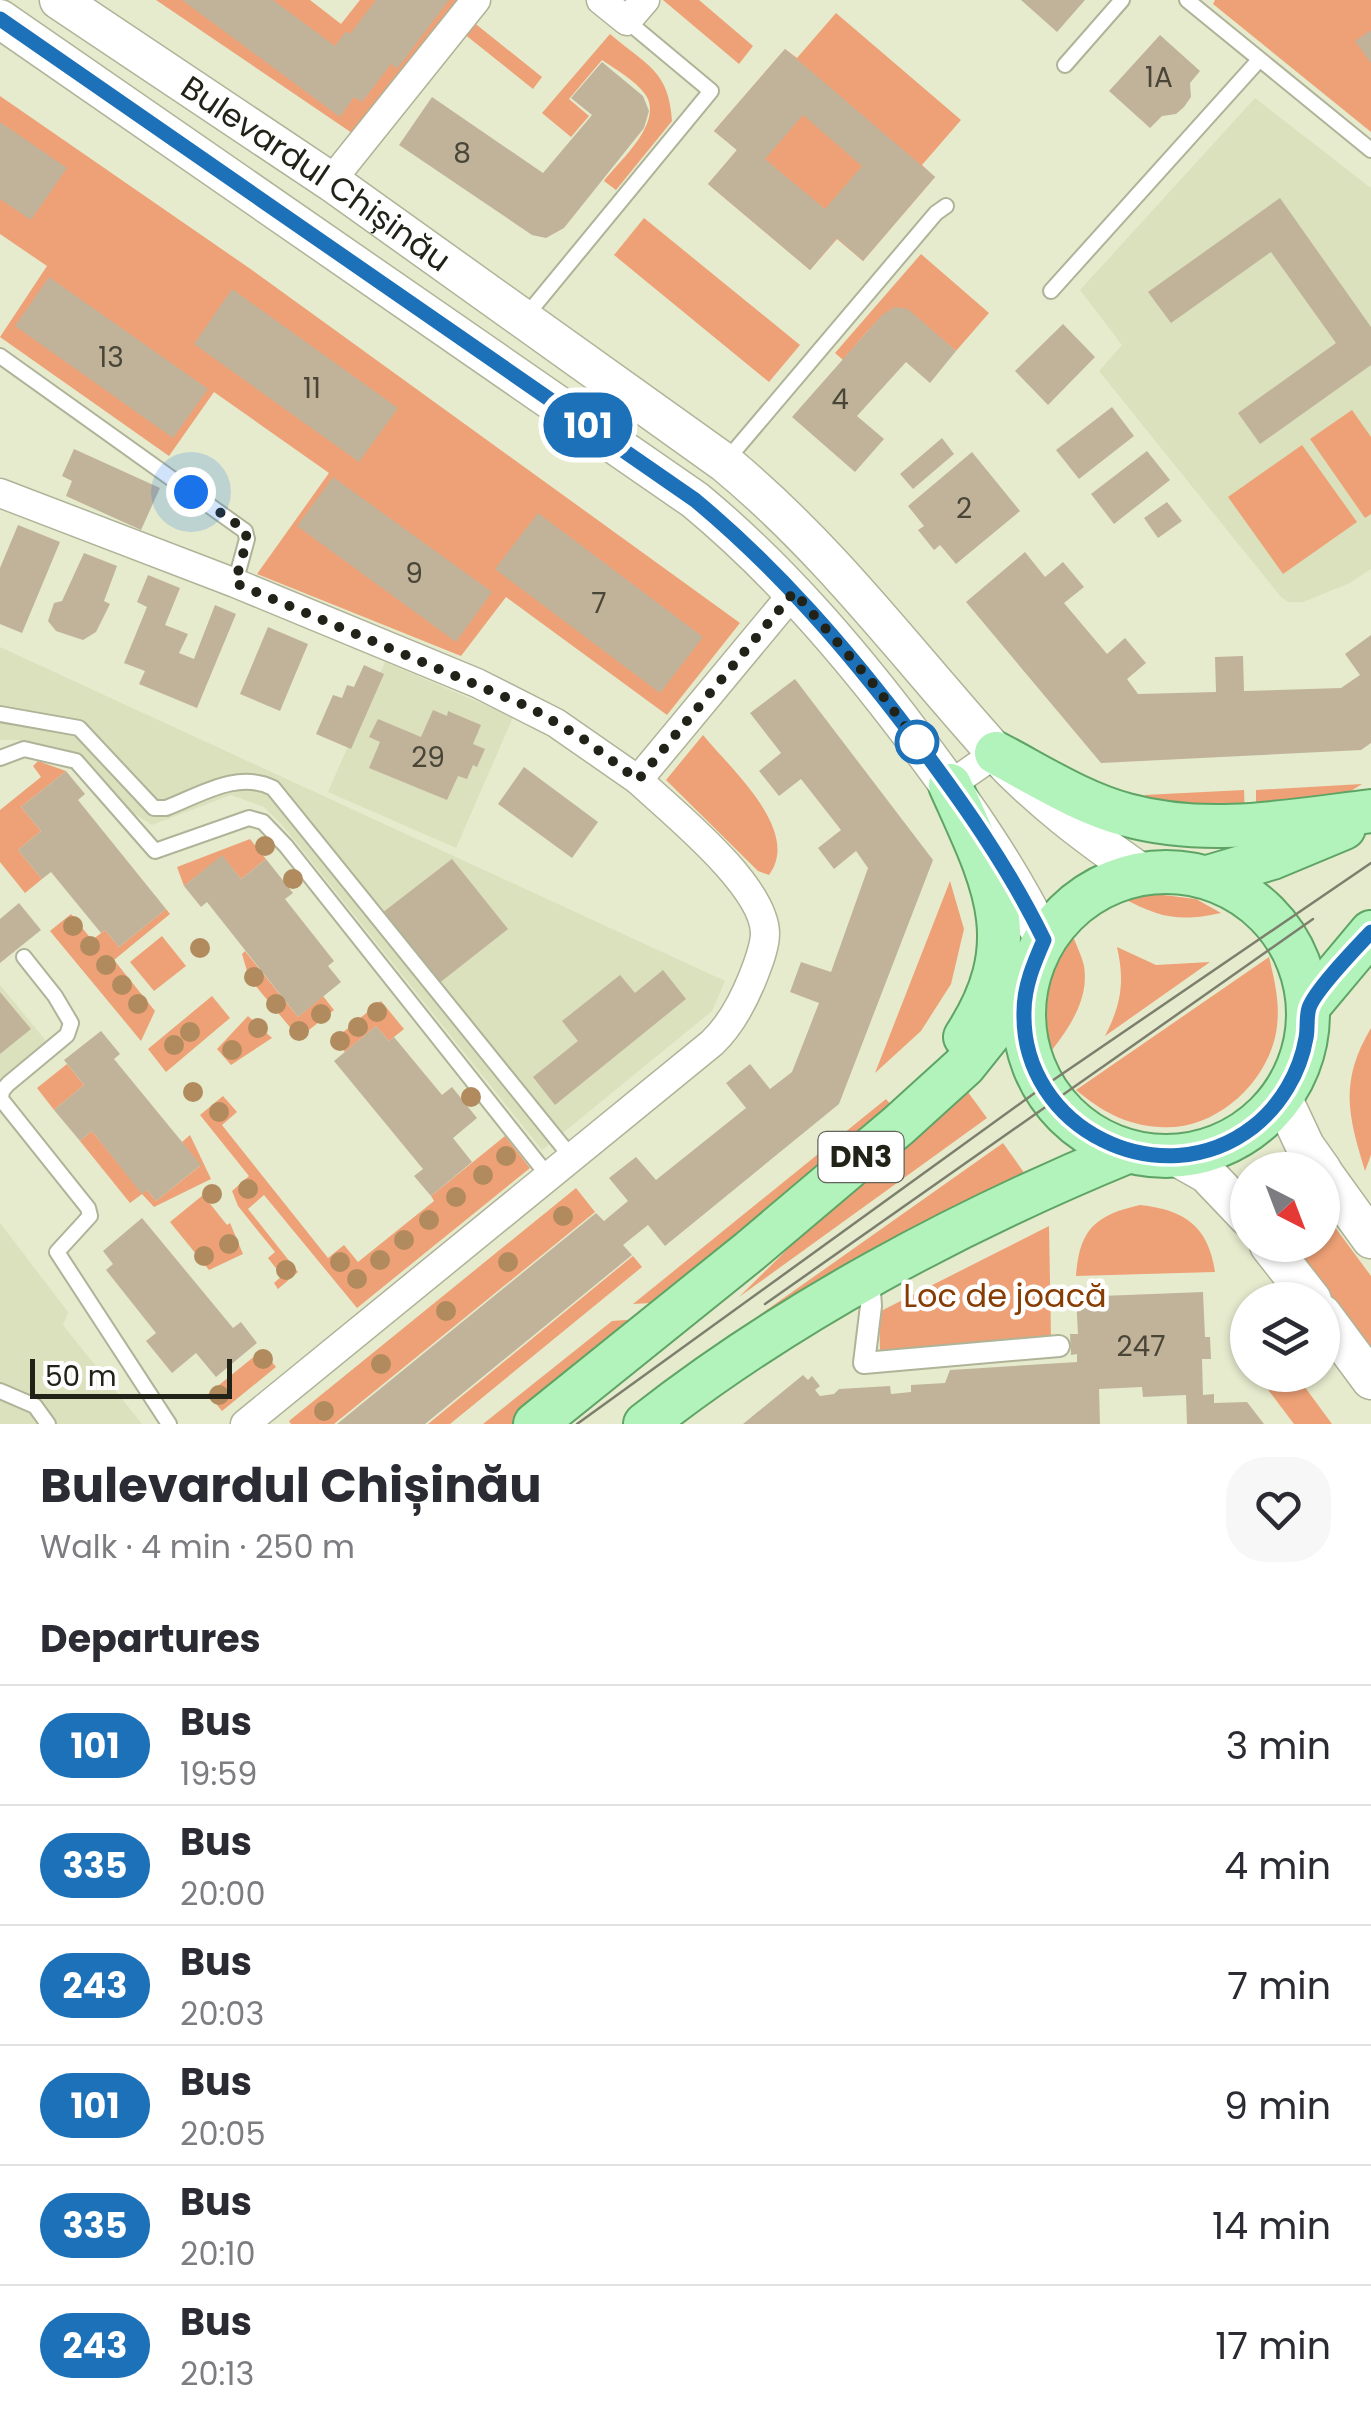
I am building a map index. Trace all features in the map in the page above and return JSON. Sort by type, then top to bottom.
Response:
[{"type":"main road","name":"Bulevardul Chișinău","points":[[74,4],[525,317],[725,463],[769,499],[828,558],[996,753],[1070,822],[1141,873]]},
{"type":"main road","name":"Bulevardul Chișinău","points":[[0,19],[695,500],[737,534],[794,592],[876,687],[950,785],[1018,888],[1044,940]]},
{"type":"main road","points":[[996,753],[1084,799],[1156,822],[1250,826],[1371,813]]},
{"type":"main road","points":[[899,1125],[972,1027],[998,965],[997,903],[979,849],[950,785]]},
{"type":"main road","name":"DN3","points":[[1208,877],[1272,858],[1371,813]]},
{"type":"main road","name":"DN3","points":[[535,1424],[750,1251],[964,1066],[1026,990],[1044,940],[1071,908],[1094,890],[1141,873],[1175,871],[1208,877],[1242,892],[1278,924],[1296,952],[1309,1006],[1302,1054],[1282,1097],[1251,1129],[1232,1140],[1211,1150],[1176,1156],[1127,1152],[1090,1135],[1068,1118],[1042,1087],[1026,1039],[1026,990]]},
{"type":"main road","points":[[1309,1006],[1371,932]]},
{"type":"main road","points":[[1282,1097],[1308,1152]]},
{"type":"main road","name":"DN3","points":[[645,1424],[771,1334],[869,1278],[1046,1186],[1127,1152]]},
{"type":"main road","points":[[1176,1156],[1207,1174],[1230,1198]]},
{"type":"main road","points":[[1340,1196],[1371,1240]]},
{"type":"main road","points":[[1282,1262],[1298,1282]]},
{"type":"main road","points":[[1340,1338],[1371,1380]]},
{"type":"street","points":[[330,181],[476,0]]},
{"type":"street","points":[[600,0],[636,11]]},
{"type":"street","points":[[0,494],[235,583],[531,708],[582,738],[638,780],[743,882],[758,908],[765,932],[750,983],[723,1032],[245,1424]]},
{"type":"street","points":[[638,780],[794,592]]},
{"type":"street","points":[[950,785],[996,753]]},
{"type":"street","points":[[869,1278],[871,1306],[864,1363],[1060,1346]]},
{"type":"lane","points":[[1065,65],[1122,0]]},
{"type":"lane","points":[[1187,0],[1371,150]]},
{"type":"lane","points":[[525,317],[711,91],[636,11]]},
{"type":"lane","points":[[1051,290],[1259,60]]},
{"type":"lane","points":[[725,463],[936,213],[946,206]]},
{"type":"lane","points":[[0,356],[245,530],[247,540],[235,583]]},
{"type":"lane","points":[[0,714],[79,728],[154,808],[166,808],[243,779],[258,780],[274,788],[572,1158]]},
{"type":"lane","points":[[0,758],[24,750],[76,761],[154,851],[249,818],[263,822],[298,860],[550,1177]]},
{"type":"lane","points":[[24,957],[71,1023],[67,1035],[2,1090],[1,1099],[88,1208],[90,1216],[85,1224],[57,1252],[169,1424]]},
{"type":"lane","points":[[0,1391],[36,1406],[48,1424]]},
{"type":"shaded area","points":[[1255,98],[1371,188],[1371,569],[1350,583],[1303,602],[1288,602],[1281,597],[1099,371],[1122,345],[1080,290]]},
{"type":"shaded area","points":[[0,647],[725,981],[712,1011],[542,1150],[264,807],[231,795],[152,825],[130,811],[84,759],[56,747],[0,740]]},
{"type":"shaded area","points":[[385,662],[513,717],[456,848],[328,792]]},
{"type":"shaded area","points":[[0,985],[46,1041],[0,1079]]},
{"type":"shaded area","points":[[0,1223],[68,1312],[63,1325],[142,1424],[0,1424]]},
{"type":"green space","points":[[156,0],[310,0],[341,24],[360,0],[461,0],[352,133]]},
{"type":"green space","points":[[663,0],[699,0],[753,46],[739,64]]},
{"type":"green space","points":[[1215,0],[1371,0],[1371,132],[1213,4]]},
{"type":"green space","points":[[836,13],[961,120],[922,165],[935,177],[863,261],[837,239],[810,270],[708,184],[737,150],[714,131],[785,49],[797,58]]},
{"type":"green space","points":[[472,21],[542,77],[533,89],[463,33]]},
{"type":"green space","points":[[610,34],[661,79],[672,121],[616,190],[604,181],[638,140],[649,116],[650,105],[641,89],[602,60],[569,99],[589,116],[571,137],[542,113]]},
{"type":"green space","points":[[0,96],[252,270],[740,623],[667,715],[506,597],[461,656],[257,574],[329,473],[214,392],[169,456],[0,337],[47,266],[0,234]]},
{"type":"green space","points":[[644,218],[800,345],[769,382],[614,255]]},
{"type":"green space","points":[[921,254],[989,313],[956,351],[906,312],[886,313],[843,360],[835,353]]},
{"type":"green space","points":[[1352,410],[1371,437],[1371,514],[1365,518],[1310,439]]},
{"type":"green space","points":[[1302,445],[1357,522],[1283,574],[1228,497]]},
{"type":"green space","points":[[703,735],[759,801],[770,820],[777,858],[769,875],[758,871],[666,780]]},
{"type":"green space","points":[[38,761],[66,771],[21,807],[41,831],[18,850],[42,879],[25,893],[0,862],[0,810],[41,777],[33,766]]},
{"type":"green space","points":[[1362,784],[1319,811],[1256,819],[1256,790]]},
{"type":"green space","points":[[1244,790],[1245,820],[1190,819],[1144,795]]},
{"type":"green space","points":[[250,839],[266,859],[241,879],[222,856],[184,886],[177,867]]},
{"type":"green space","points":[[950,881],[964,929],[951,984],[921,1031],[875,1073]]},
{"type":"green space","points":[[1147,893],[1196,899],[1221,913],[1170,916],[1123,898]]},
{"type":"green space","points":[[166,909],[170,914],[114,960],[155,1011],[141,1041],[50,931],[71,914],[92,940],[105,930],[119,947]]},
{"type":"green space","points":[[162,936],[186,966],[154,991],[130,962]]},
{"type":"green space","points":[[1073,936],[1084,966],[1080,1005],[1044,1060],[1040,994],[1051,966]]},
{"type":"green space","points":[[1117,947],[1156,965],[1210,962],[1105,1036],[1120,993]]},
{"type":"green space","points":[[245,951],[298,1017],[323,996],[334,1010],[299,1038],[249,978],[242,954]]},
{"type":"green space","points":[[1269,957],[1278,1014],[1270,1052],[1249,1087],[1217,1113],[1179,1127],[1147,1126],[1114,1116],[1076,1090]]},
{"type":"green space","points":[[212,996],[230,1018],[166,1072],[148,1049]]},
{"type":"green space","points":[[381,1001],[404,1029],[389,1041],[376,1026],[345,1052],[339,1044],[330,1043]]},
{"type":"green space","points":[[248,1016],[272,1038],[231,1065],[217,1049]]},
{"type":"green space","points":[[1371,1028],[1371,1155],[1365,1171],[1354,1133],[1350,1099],[1354,1065]]},
{"type":"green space","points":[[67,1064],[84,1085],[54,1110],[37,1088]]},
{"type":"green space","points":[[959,1080],[987,1118],[739,1297]]},
{"type":"green space","points":[[223,1096],[237,1112],[222,1125],[328,1258],[344,1245],[358,1262],[434,1201],[431,1196],[505,1136],[530,1168],[357,1308],[264,1195],[248,1209],[298,1272],[278,1289],[274,1283],[282,1276],[268,1258],[275,1252],[238,1206],[232,1191],[249,1176],[200,1115]]},
{"type":"green space","points":[[886,1099],[899,1115],[669,1302],[633,1304]]},
{"type":"green space","points":[[92,1131],[142,1193],[147,1190],[156,1201],[200,1166],[182,1142],[190,1135],[211,1179],[154,1207],[142,1194],[130,1203],[80,1141]]},
{"type":"green space","points":[[1003,1143],[1030,1181],[754,1319]]},
{"type":"green space","points":[[576,1188],[595,1212],[334,1424],[291,1424],[289,1421]]},
{"type":"green space","points":[[203,1195],[227,1225],[230,1223],[243,1254],[209,1270],[170,1222]]},
{"type":"green space","points":[[1140,1205],[1170,1211],[1192,1223],[1207,1243],[1215,1272],[1076,1276],[1081,1247],[1092,1227],[1111,1214]]},
{"type":"green space","name":"Loc de joacă","points":[[1049,1226],[1051,1337],[880,1351],[879,1312]]},
{"type":"green space","points":[[1340,1234],[1371,1276],[1371,1350],[1340,1308],[1340,1282],[1320,1282],[1306,1262],[1340,1262]]},
{"type":"green space","points":[[633,1256],[642,1267],[450,1424],[428,1424]]},
{"type":"green space","points":[[652,1318],[519,1424],[483,1424],[612,1321]]},
{"type":"green space","points":[[262,1350],[276,1367],[222,1411],[208,1394]]},
{"type":"green space","points":[[1270,1392],[1308,1392],[1332,1424],[1294,1424]]},
{"type":"building","points":[[182,0],[273,0],[335,46],[346,31],[350,34],[376,0],[449,0],[397,69],[391,64],[362,102],[354,97],[340,117]]},
{"type":"building","points":[[1021,0],[1085,0],[1057,32]]},
{"type":"building","points":[[1371,30],[1371,63],[1355,41]]},
{"type":"building","points":[[1160,35],[1200,71],[1190,83],[1191,97],[1184,107],[1176,114],[1162,116],[1150,128],[1109,91]]},
{"type":"building","points":[[785,49],[935,177],[863,261],[837,238],[810,270],[708,184],[737,150],[714,131]],"holes":[[[803,115],[862,166],[825,209],[765,159]]]},
{"type":"building","points":[[602,62],[643,96],[649,111],[644,128],[564,228],[546,238],[532,235],[399,145],[432,97],[543,173],[592,115],[571,98]]},
{"type":"building","points":[[0,122],[67,168],[31,220],[0,199]]},
{"type":"building","points":[[1280,198],[1371,327],[1371,365],[1260,444],[1238,413],[1336,343],[1271,252],[1171,323],[1148,292]]},
{"type":"building","points":[[49,277],[208,389],[173,438],[15,326]]},
{"type":"building","points":[[232,289],[398,408],[359,462],[194,344]]},
{"type":"building","points":[[895,307],[908,309],[956,351],[930,383],[906,362],[857,416],[884,439],[855,472],[792,417],[882,315]]},
{"type":"building","points":[[1063,324],[1095,357],[1048,405],[1015,371]]},
{"type":"building","points":[[1112,407],[1134,436],[1079,479],[1056,450]]},
{"type":"building","points":[[942,438],[954,454],[913,489],[900,474]]},
{"type":"building","points":[[74,449],[160,488],[141,530],[66,496],[72,481],[62,476]]},
{"type":"building","points":[[1147,451],[1170,480],[1114,524],[1091,494]]},
{"type":"building","points":[[972,452],[1020,511],[956,564],[940,545],[934,550],[918,530],[924,526],[908,506]]},
{"type":"building","points":[[333,477],[492,592],[456,642],[297,526]]},
{"type":"building","points":[[1167,502],[1182,521],[1158,538],[1144,518]]},
{"type":"building","points":[[538,513],[703,637],[660,693],[495,569]]},
{"type":"building","points":[[18,525],[60,542],[22,633],[0,624],[0,568]]},
{"type":"building","points":[[1025,552],[1045,577],[1063,562],[1084,587],[1064,603],[1107,654],[1125,638],[1146,663],[1127,679],[1138,694],[1216,692],[1215,657],[1243,656],[1244,691],[1341,688],[1360,675],[1345,654],[1371,635],[1371,743],[1361,750],[1101,763],[966,602]]},
{"type":"building","points":[[84,553],[117,566],[104,601],[110,604],[96,632],[83,640],[56,631],[48,621],[54,603],[62,601]]},
{"type":"building","points":[[148,575],[180,588],[165,625],[188,634],[179,653],[194,659],[215,605],[236,614],[197,708],[139,684],[145,671],[124,663],[147,607],[137,602]]},
{"type":"building","points":[[268,627],[308,644],[280,711],[240,694]]},
{"type":"building","points":[[364,665],[384,674],[351,749],[316,734],[333,695],[342,698],[347,685],[354,687]]},
{"type":"building","points":[[795,679],[933,860],[839,1104],[665,1246],[648,1225],[623,1245],[632,1255],[425,1424],[337,1424],[596,1213],[604,1221],[628,1201],[609,1178],[636,1157],[656,1180],[746,1108],[726,1083],[750,1064],[770,1089],[792,1072],[819,1003],[790,992],[801,962],[831,972],[868,868],[856,851],[834,869],[818,848],[841,830],[801,779],[779,796],[759,771],[781,753],[750,713]]},
{"type":"building","points":[[433,710],[447,716],[448,711],[481,725],[473,744],[485,749],[467,779],[458,776],[447,800],[369,768],[380,742],[369,737],[378,719],[421,737]]},
{"type":"building","points":[[524,767],[598,822],[572,858],[498,804]]},
{"type":"building","points":[[66,771],[85,794],[78,800],[166,909],[119,947],[105,930],[101,933],[51,872],[42,879],[18,850],[41,831],[21,807]]},
{"type":"building","points":[[222,855],[241,879],[266,859],[293,893],[285,899],[334,961],[328,966],[341,982],[298,1017],[207,902],[201,907],[184,886]]},
{"type":"building","points":[[452,859],[508,929],[438,984],[382,913]]},
{"type":"building","points":[[19,903],[41,930],[0,963],[0,919]]},
{"type":"building","points":[[663,970],[686,999],[555,1105],[533,1077],[578,1041],[562,1021],[620,975],[635,993]]},
{"type":"building","points":[[0,992],[31,1029],[0,1054]]},
{"type":"building","points":[[376,1026],[389,1041],[394,1037],[442,1095],[452,1087],[477,1118],[453,1138],[472,1162],[431,1196],[414,1176],[423,1169],[334,1061]]},
{"type":"building","points":[[101,1031],[120,1054],[114,1059],[201,1165],[156,1201],[147,1190],[142,1194],[92,1131],[80,1141],[54,1110],[84,1085],[64,1060]]},
{"type":"building","points":[[142,1218],[233,1328],[241,1322],[257,1343],[216,1377],[196,1353],[172,1373],[146,1341],[156,1333],[106,1270],[113,1264],[103,1251]]},
{"type":"building","points":[[1203,1292],[1205,1337],[1210,1337],[1211,1359],[1202,1359],[1203,1395],[1214,1394],[1214,1403],[1247,1402],[1264,1424],[1187,1424],[1186,1395],[1143,1397],[1142,1387],[1099,1389],[1100,1424],[743,1424],[803,1375],[808,1380],[812,1376],[820,1386],[815,1390],[820,1396],[839,1389],[890,1386],[891,1394],[911,1392],[911,1385],[945,1383],[950,1370],[1077,1362],[1077,1354],[1071,1355],[1070,1334],[1078,1334],[1076,1297]]},
{"type":"tram line","points":[[577,1424],[1043,1087],[1371,863]]},
{"type":"tram line","points":[[765,1304],[1313,919]]},
{"type":"bus line","name":"101","points":[[0,19],[695,500],[764,560],[876,687],[950,785],[1018,888],[1044,940],[1026,990],[1026,1039],[1032,1063],[1051,1100],[1090,1135],[1127,1152],[1165,1157],[1211,1150],[1251,1129],[1282,1097],[1298,1068],[1309,1006],[1371,932]]},
{"type":"route","points":[[191,492],[245,530],[247,540],[235,583],[531,708],[582,738],[638,780],[794,592],[876,687],[917,742]]}]
